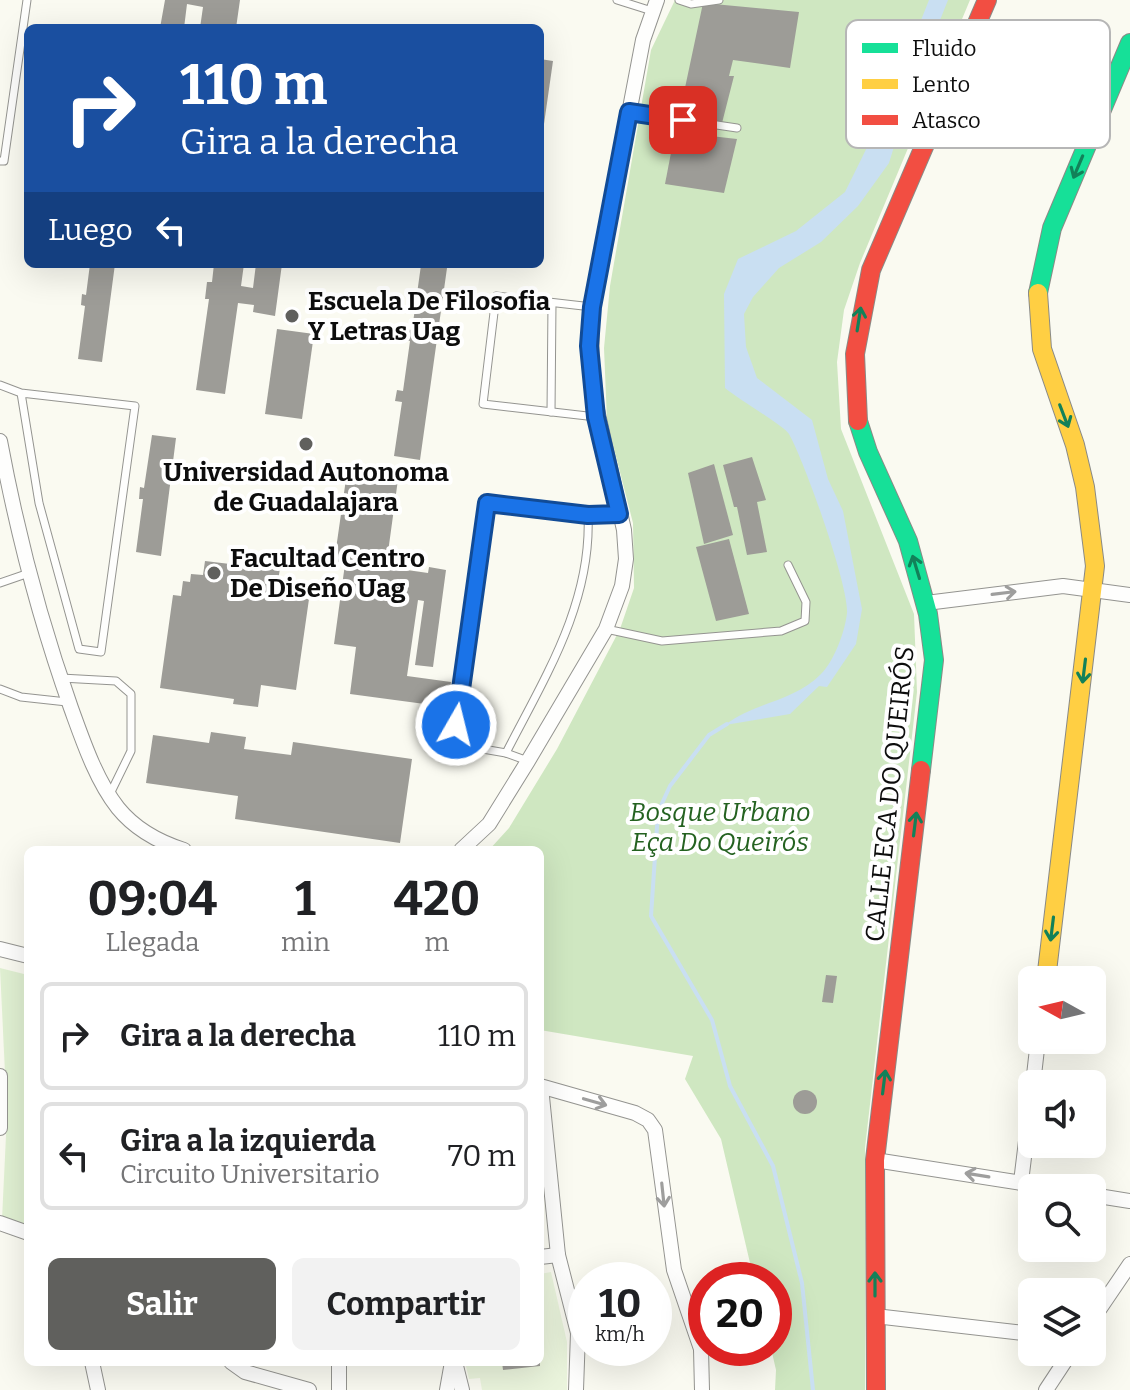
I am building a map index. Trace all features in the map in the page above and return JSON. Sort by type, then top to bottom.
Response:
[{"type":"street","name":"CALLE ECA DO QUEIRÓS","points":[[978,20],[987,0]]},
{"type":"street","points":[[465,846],[489,824],[616,608],[626,559],[619,514],[596,417],[589,346],[592,307],[629,112],[654,6]]},
{"type":"street","points":[[1110,90],[1130,43]]},
{"type":"street","name":"CALLE ECA DO QUEIRÓS","points":[[876,1390],[875,1160],[934,660],[926,603],[908,541],[863,439],[855,384],[857,336],[871,270],[923,148]]},
{"type":"street","points":[[1048,966],[1094,588],[1091,516],[1075,445],[1042,349],[1038,288],[1052,228],[1086,148]]},
{"type":"street","points":[[0,441],[17,532],[69,702],[110,794],[138,827],[172,846]]},
{"type":"street","points":[[926,603],[1050,587],[1094,588],[1130,595]]},
{"type":"street","points":[[0,949],[24,955]]},
{"type":"street","points":[[0,1076],[0,1128]]},
{"type":"street","points":[[544,1087],[635,1113],[648,1120],[655,1130],[674,1270],[701,1349],[702,1390]]},
{"type":"street","points":[[544,1124],[558,1255],[578,1333],[576,1390]]},
{"type":"street","points":[[875,1160],[1018,1182]]},
{"type":"street","points":[[1106,1197],[1130,1201]]},
{"type":"street","points":[[0,1223],[24,1232]]},
{"type":"street","points":[[544,1257],[558,1255]]},
{"type":"street","points":[[1106,1299],[1130,1264]]},
{"type":"street","points":[[875,1316],[1018,1332]]},
{"type":"street","points":[[93,1366],[98,1390]]},
{"type":"street","points":[[237,1366],[245,1372],[309,1390]]},
{"type":"street","points":[[339,1366],[339,1390]]},
{"type":"street","points":[[447,1390],[452,1366]]},
{"type":"street","points":[[454,1366],[462,1390]]},
{"type":"street","points":[[1046,1390],[1062,1366]]},
{"type":"lane","points":[[0,161],[4,161],[27,0]]},
{"type":"lane","points":[[620,0],[654,6]]},
{"type":"lane","points":[[679,0],[691,4],[719,0]]},
{"type":"lane","points":[[629,112],[737,128]]},
{"type":"lane","points":[[592,307],[496,296],[483,404],[596,417]]},
{"type":"lane","points":[[551,412],[552,303]]},
{"type":"lane","points":[[0,385],[21,393],[135,406],[101,652],[79,649],[39,503],[21,393]]},
{"type":"lane","points":[[528,761],[506,753],[454,744],[487,503],[588,515],[619,514]]},
{"type":"lane","points":[[506,753],[572,620],[589,548],[588,515]]},
{"type":"lane","points":[[606,629],[662,641],[781,631],[805,621],[806,602],[788,565]]},
{"type":"lane","points":[[0,583],[29,573]]},
{"type":"lane","points":[[61,678],[116,681],[131,694],[131,751],[110,794]]},
{"type":"lane","points":[[0,689],[21,697],[69,702]]},
{"type":"green space","name":"Bosque Urbano Eça Do Queirós","points":[[675,0],[970,0],[962,20],[846,20],[846,148],[908,148],[860,263],[844,310],[837,362],[841,429],[914,614],[917,692],[865,1148],[865,1390],[775,1390],[775,1366],[792,1366],[792,1262],[750,1262],[721,1139],[685,1079],[693,1056],[544,1031],[544,846],[493,846],[509,828],[557,749],[620,629],[634,588],[633,523],[607,421],[604,348],[610,286],[651,50]]},
{"type":"green space","points":[[0,968],[24,974],[24,1224],[2,1219],[7,1115]]},
{"type":"green space","points":[[551,1272],[567,1342],[567,1390],[482,1390],[480,1378],[469,1379],[466,1366],[544,1366],[544,1273]]},
{"type":"water","points":[[929,0],[948,0],[940,20],[921,20]]},
{"type":"water","points":[[867,148],[894,148],[889,163],[858,206],[821,242],[779,268],[753,297],[744,314],[746,347],[757,378],[812,420],[828,479],[843,511],[862,609],[856,644],[827,687],[819,686],[790,714],[725,725],[748,711],[799,691],[821,674],[838,646],[847,613],[841,577],[824,523],[789,434],[725,388],[724,294],[738,259],[796,231],[845,192]]},
{"type":"building","points":[[165,0],[240,0],[237,24],[201,24],[203,7],[187,4],[184,24],[161,24]]},
{"type":"building","points":[[703,3],[799,12],[790,68],[733,60],[729,76],[734,76],[722,123],[679,116]]},
{"type":"building","points":[[544,60],[553,61],[544,124]]},
{"type":"building","points":[[675,132],[737,139],[724,193],[665,184]]},
{"type":"building","points":[[89,268],[114,268],[102,362],[78,359],[85,306],[81,305],[82,294],[86,295]]},
{"type":"building","points":[[214,268],[243,268],[241,286],[253,288],[256,268],[281,268],[275,316],[253,312],[254,305],[238,303],[225,394],[196,390],[209,299],[205,299],[207,282],[212,282]]},
{"type":"building","points":[[421,268],[447,268],[420,460],[394,456],[402,402],[395,401],[397,390],[403,391],[410,341],[405,340],[406,329],[412,330]]},
{"type":"building","points":[[277,329],[314,334],[302,419],[265,414]]},
{"type":"building","points":[[152,435],[176,438],[161,556],[136,552],[143,499],[139,499],[140,487],[144,488]]},
{"type":"building","points":[[752,457],[766,500],[757,502],[767,552],[747,555],[737,507],[734,507],[723,465]]},
{"type":"building","points":[[714,464],[733,535],[704,544],[688,473]]},
{"type":"building","points":[[348,465],[399,472],[386,567],[428,573],[429,567],[446,570],[433,667],[415,665],[424,601],[418,600],[407,676],[451,682],[447,707],[350,694],[356,647],[334,644],[345,564],[334,563]]},
{"type":"building","points":[[729,539],[749,614],[716,621],[696,547]]},
{"type":"building","points":[[231,555],[281,562],[276,594],[309,599],[296,690],[261,685],[258,707],[233,704],[234,699],[160,688],[173,595],[181,596],[183,581],[190,582],[191,574],[203,575],[205,561],[230,564]]},
{"type":"building","points":[[211,732],[246,737],[244,749],[291,755],[293,742],[412,759],[400,843],[235,819],[238,796],[146,783],[153,735],[209,743]]},
{"type":"building","points":[[826,975],[837,976],[833,1003],[822,1002]]},
{"type":"building","points":[[805,1090],[814,1093],[817,1102],[814,1111],[805,1114],[796,1111],[793,1102],[796,1093]]},
{"type":"building","points":[[502,1366],[540,1366],[503,1370]]},
{"type":"waterway","points":[[727,724],[709,735],[670,786],[658,812],[651,916],[712,1020],[730,1086],[773,1166],[802,1283],[813,1390]]},
{"type":"traffic: fast","points":[[1110,90],[1130,43]]},
{"type":"traffic: fast","points":[[1038,293],[1052,228],[1086,148]]},
{"type":"traffic: fast","points":[[858,421],[868,452],[908,541],[928,614],[934,660],[921,770]]},
{"type":"traffic: slow","points":[[1038,293],[1042,349],[1075,445],[1085,487],[1095,566],[1048,966]]},
{"type":"traffic: jam","points":[[978,20],[987,0]]},
{"type":"traffic: jam","points":[[858,421],[855,354],[871,270],[923,148]]},
{"type":"traffic: jam","points":[[876,1390],[875,1160],[921,770]]},
{"type":"place","name":"Escuela De Filosofia Y Letras Uag","points":[[292,316]]},
{"type":"place","name":"Universidad Autonoma de Guadalajara","points":[[306,444]]},
{"type":"place","name":"Facultad Centro De Diseño Uag","points":[[214,573]]},
{"type":"route","points":[[456,725],[487,503],[588,515],[619,514],[591,383],[589,346],[592,307],[629,112],[683,120]]}]
